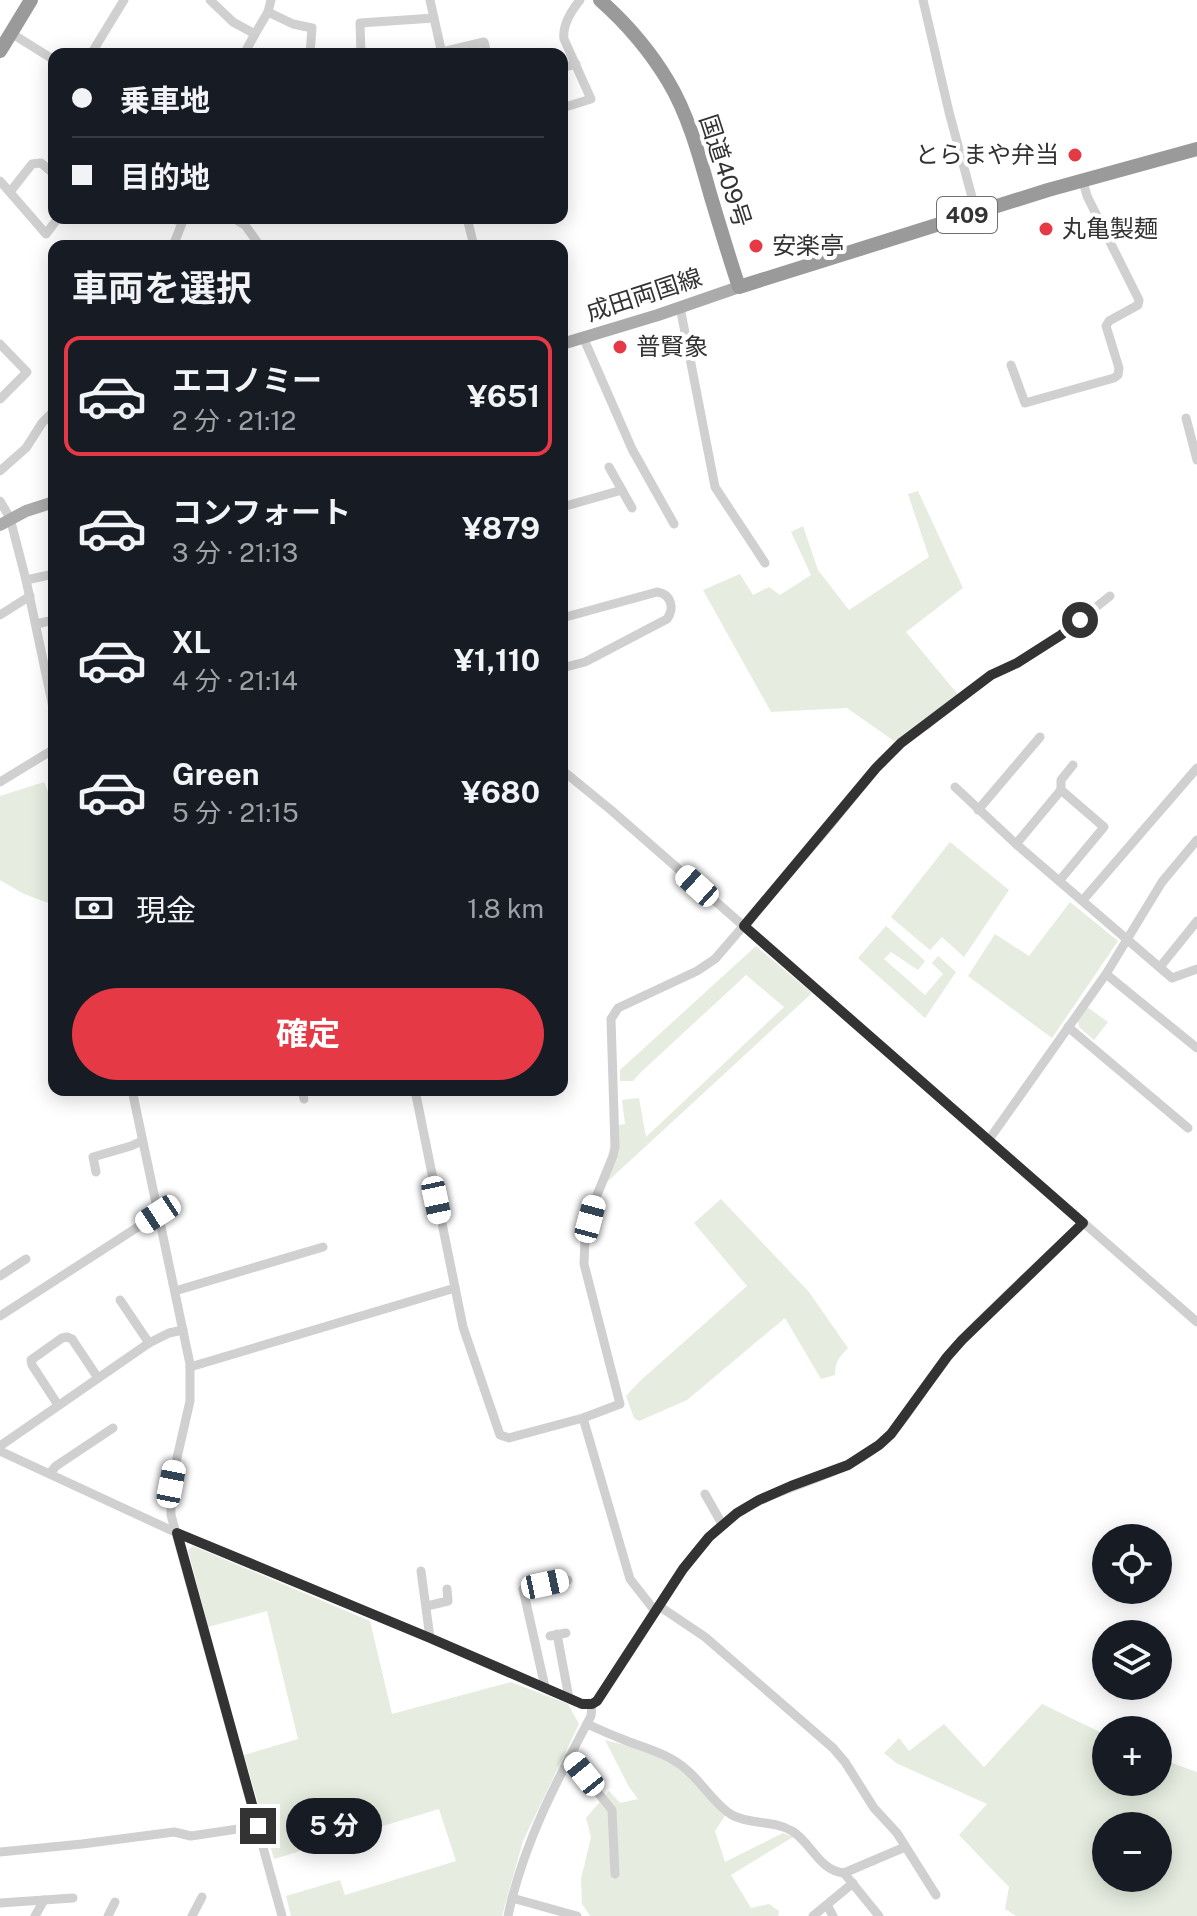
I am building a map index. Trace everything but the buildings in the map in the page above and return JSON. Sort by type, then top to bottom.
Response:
[{"type":"highway","points":[[0,51],[31,0]]},
{"type":"highway","name":"国道409号","points":[[600,0],[645,48],[674,93],[700,161],[739,287]]},
{"type":"highway","name":"409","points":[[739,287],[976,212],[1197,149]]},
{"type":"main road","name":"成田両国線","points":[[568,342],[739,287]]},
{"type":"main road","points":[[5,522],[48,504]]},
{"type":"street","points":[[95,48],[124,0]]},
{"type":"street","points":[[210,0],[233,22],[255,34]]},
{"type":"street","points":[[247,48],[268,12],[271,0]]},
{"type":"street","points":[[430,0],[441,48]]},
{"type":"street","points":[[568,106],[591,99],[563,33],[580,0]]},
{"type":"street","points":[[923,0],[976,212]]},
{"type":"street","points":[[268,12],[293,24],[312,28],[310,48]]},
{"type":"street","points":[[361,48],[360,23],[434,18]]},
{"type":"street","points":[[11,33],[48,56]]},
{"type":"street","points":[[461,48],[484,42],[486,48]]},
{"type":"street","points":[[568,66],[576,64]]},
{"type":"street","points":[[10,192],[32,164],[41,163],[48,169]]},
{"type":"street","points":[[0,181],[46,234],[54,224]]},
{"type":"street","points":[[1011,365],[1025,403],[1118,375],[1119,368],[1106,326],[1109,321],[1138,305],[1139,300],[1087,196],[1083,181]]},
{"type":"street","points":[[680,307],[715,487],[765,563]]},
{"type":"street","points":[[583,337],[632,449],[674,524]]},
{"type":"street","points":[[0,344],[27,372],[0,399]]},
{"type":"street","points":[[0,471],[26,448],[48,417]]},
{"type":"street","points":[[1186,418],[1197,460]]},
{"type":"street","points":[[609,467],[632,508]]},
{"type":"street","points":[[568,505],[622,490]]},
{"type":"street","points":[[0,501],[26,580],[48,683]]},
{"type":"street","points":[[26,580],[48,575]]},
{"type":"street","points":[[568,616],[657,592],[666,595],[671,610],[667,619],[585,662],[568,666]]},
{"type":"street","points":[[0,615],[30,596]]},
{"type":"street","points":[[416,1096],[463,1327],[500,1435],[509,1438],[583,1418],[620,1404],[584,1264],[585,1238],[595,1200],[615,1147],[611,1019],[618,1008],[697,971],[715,959],[876,768],[901,743],[991,675],[1017,663],[1061,635],[1110,596]]},
{"type":"street","points":[[36,624],[48,621]]},
{"type":"street","points":[[978,810],[1040,737]]},
{"type":"street","points":[[0,782],[48,753]]},
{"type":"street","points":[[1016,844],[1061,790],[1061,780],[1073,765]]},
{"type":"street","points":[[1083,900],[1196,772]]},
{"type":"street","points":[[568,775],[1197,1322]]},
{"type":"street","points":[[955,787],[1016,844],[1172,978],[1197,970]]},
{"type":"street","points":[[1060,880],[1104,827],[1061,790]]},
{"type":"street","points":[[988,1141],[1106,974],[1162,882],[1197,840]]},
{"type":"street","points":[[1160,967],[1197,921]]},
{"type":"street","points":[[1106,974],[1197,1048]]},
{"type":"street","points":[[1068,1027],[1188,1128]]},
{"type":"street","points":[[133,1096],[190,1367],[188,1410],[171,1484],[171,1515],[282,1916]]},
{"type":"street","points":[[96,1172],[93,1157],[142,1141]]},
{"type":"street","points":[[0,1316],[158,1214]]},
{"type":"street","points":[[183,1330],[149,1343],[0,1448],[177,1533],[582,1704],[592,1704],[597,1701],[695,1553],[722,1524],[759,1500],[848,1465],[879,1445],[891,1434],[962,1340],[1083,1223]]},
{"type":"street","points":[[175,1291],[323,1247]]},
{"type":"street","points":[[0,1276],[26,1259]]},
{"type":"street","points":[[190,1367],[455,1288]]},
{"type":"street","points":[[120,1300],[149,1343]]},
{"type":"street","points":[[58,1405],[32,1365],[31,1360],[35,1356],[67,1337],[72,1339],[98,1378]]},
{"type":"street","points":[[583,1418],[630,1579],[657,1608],[705,1637],[833,1748],[874,1808],[897,1833],[936,1895]]},
{"type":"street","points":[[51,1474],[56,1466],[113,1428]]},
{"type":"street","points":[[705,1494],[722,1524]]},
{"type":"street","points":[[421,1571],[430,1638]]},
{"type":"street","points":[[545,1687],[523,1589],[568,1580]]},
{"type":"street","points":[[427,1606],[448,1601],[447,1589]]},
{"type":"street","points":[[558,1634],[569,1698]]},
{"type":"street","points":[[508,1916],[529,1842],[591,1716],[592,1704]]},
{"type":"street","points":[[587,1724],[657,1751],[687,1769],[730,1814],[795,1832],[828,1868],[836,1872],[844,1873],[905,1847]]},
{"type":"street","points":[[569,1757],[612,1810],[615,1874]]},
{"type":"street","points":[[0,1852],[174,1832],[191,1836],[258,1826]]},
{"type":"street","points":[[844,1873],[879,1916]]},
{"type":"street","points":[[813,1916],[853,1883]]},
{"type":"street","points":[[192,1916],[202,1897]]},
{"type":"street","points":[[0,1903],[73,1898]]},
{"type":"street","points":[[512,1898],[577,1916]]},
{"type":"street","points":[[35,1916],[44,1900]]},
{"type":"street","points":[[108,1916],[115,1902]]},
{"type":"street","points":[[827,1905],[833,1916]]},
{"type":"shaded area","points":[[918,491],[963,588],[906,632],[960,697],[930,729],[894,741],[847,708],[771,712],[703,590],[740,574],[753,595],[769,587],[780,595],[811,575],[791,532],[803,526],[818,570],[849,610],[929,557],[908,494]]},
{"type":"shaded area","points":[[44,782],[48,792],[48,903],[0,880],[0,796]]},
{"type":"shaded area","points":[[950,842],[1009,890],[964,957],[942,937],[930,950],[891,917]]},
{"type":"shaded area","points":[[1070,902],[1118,941],[1052,1038],[968,976],[995,934],[1029,956]]},
{"type":"shaded area","points":[[886,926],[925,961],[918,970],[891,952],[884,959],[925,995],[943,974],[932,963],[938,956],[956,972],[925,1018],[858,958]]},
{"type":"shaded area","points":[[756,946],[812,993],[607,1182],[619,1146],[619,1125],[625,1124],[622,1100],[639,1098],[646,1137],[784,1007],[746,975],[633,1081],[620,1081],[620,1070]]},
{"type":"shaded area","points":[[1087,1007],[1108,1022],[1094,1040],[1079,1027],[1078,1021]]},
{"type":"shaded area","points":[[721,1199],[809,1292],[848,1348],[838,1360],[835,1375],[821,1379],[785,1318],[687,1400],[639,1421],[634,1418],[626,1396],[747,1286],[694,1223]]},
{"type":"shaded area","points":[[193,1546],[370,1621],[392,1714],[511,1682],[568,1704],[579,1724],[523,1841],[502,1916],[291,1916],[286,1896],[340,1880],[345,1895],[456,1861],[439,1809],[274,1859],[244,1755],[298,1739],[267,1611],[208,1627],[188,1550]]},
{"type":"shaded area","points":[[1042,1704],[1092,1728],[1092,1796],[1172,1796],[1172,1763],[1197,1772],[1197,1916],[1016,1916],[1005,1909],[1009,1887],[959,1835],[987,1804],[896,1763],[884,1753],[899,1738],[909,1751],[944,1724],[984,1767]]},
{"type":"shaded area","points":[[605,1740],[656,1753],[686,1770],[727,1813],[715,1831],[725,1862],[783,1833],[793,1837],[731,1875],[751,1908],[769,1904],[779,1911],[778,1916],[590,1916],[582,1904],[581,1879],[591,1837],[586,1818],[609,1791],[620,1803],[638,1799]]},
{"type":"place","name":"とらまや弁当","points":[[1075,155]]},
{"type":"place","name":"丸亀製麺","points":[[1046,229]]},
{"type":"place","name":"安楽亭","points":[[756,246]]},
{"type":"place","name":"普賢象","points":[[620,347]]},
{"type":"route","points":[[258,1826],[177,1533],[582,1704],[592,1704],[597,1701],[683,1569],[722,1524],[759,1500],[848,1465],[879,1445],[891,1434],[962,1340],[1083,1223],[744,926],[876,768],[901,743],[991,675],[1017,663],[1080,620]]}]
